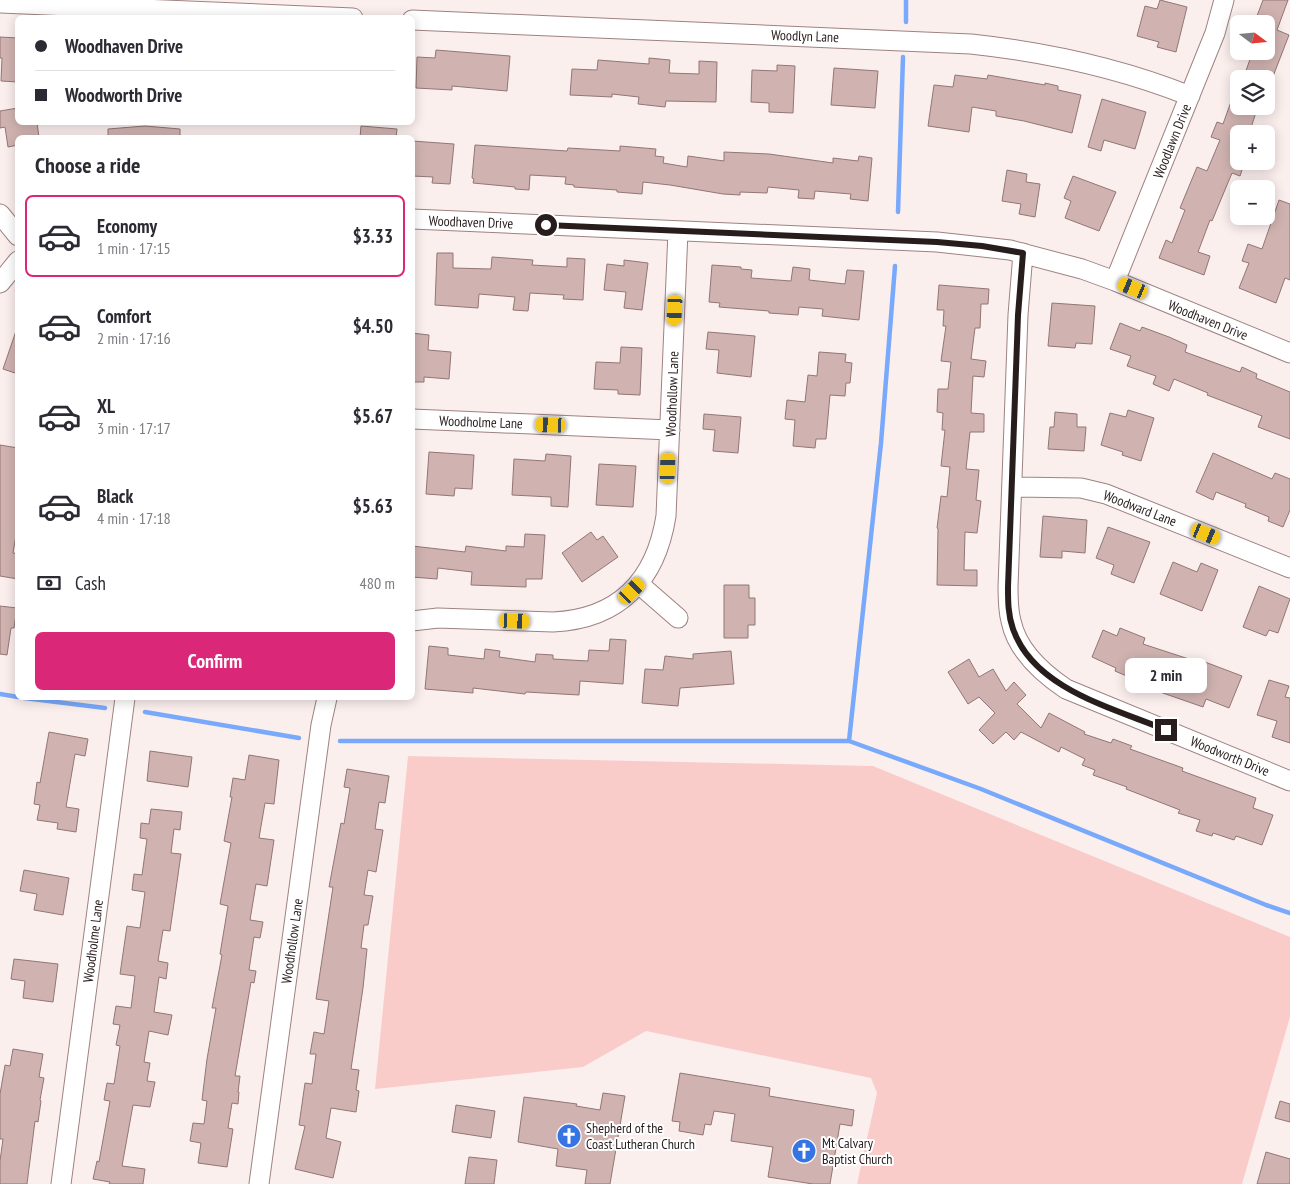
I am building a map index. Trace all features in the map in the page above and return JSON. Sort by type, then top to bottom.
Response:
[{"type":"street","name":"Woodlawn Drive","points":[[1115,281],[1215,33],[1224,0]]},
{"type":"street","points":[[0,3],[282,15]]},
{"type":"street","name":"Woodlyn Lane","points":[[415,20],[971,44],[1047,55],[1093,65],[1147,80],[1190,96]]},
{"type":"street","points":[[0,214],[15,232]]},
{"type":"street","name":"Woodhaven Drive","points":[[415,219],[937,242],[982,246],[1023,253],[1082,269],[1290,353]]},
{"type":"street","name":"Woodhollow Lane","points":[[415,620],[438,618],[567,621],[587,616],[608,607],[624,597],[639,584],[655,558],[664,526],[678,231]]},
{"type":"street","name":"Woodworth Drive","points":[[1023,253],[1018,315],[1008,587],[1009,612],[1013,629],[1040,669],[1057,683],[1077,694],[1290,781]]},
{"type":"street","points":[[0,283],[15,265]]},
{"type":"street","name":"Woodholme Lane","points":[[415,420],[670,430]]},
{"type":"street","name":"Woodward Lane","points":[[1012,486],[1072,488],[1106,494],[1290,568]]},
{"type":"street","points":[[639,584],[678,618]]},
{"type":"street","name":"Woodholme Lane","points":[[61,1184],[125,700]]},
{"type":"street","name":"Woodhollow Lane","points":[[259,1184],[326,700]]},
{"type":"shaded area","points":[[408,756],[873,766],[1290,937],[1290,1017],[1242,1184],[857,1184],[877,1093],[871,1078],[646,1031],[583,1067],[375,1089]]},
{"type":"building","points":[[1160,0],[1187,7],[1176,52],[1157,47],[1159,42],[1137,36],[1145,6],[1157,9]]},
{"type":"building","points":[[1263,0],[1288,0],[1277,30],[1289,35],[1275,71],[1246,70],[1250,60],[1275,60],[1275,15],[1257,15]]},
{"type":"building","points":[[0,37],[15,38],[15,82],[1,81],[2,58],[0,58]]},
{"type":"building","points":[[436,50],[510,56],[507,91],[452,86],[452,90],[416,88],[417,57],[435,58]]},
{"type":"building","points":[[649,58],[670,60],[669,73],[699,74],[699,61],[717,62],[716,102],[666,101],[665,107],[638,104],[639,97],[612,94],[612,97],[570,95],[572,69],[597,70],[598,60],[649,64]]},
{"type":"building","points":[[777,65],[795,66],[793,113],[769,112],[769,103],[751,102],[752,70],[777,71]]},
{"type":"building","points":[[834,68],[878,71],[875,108],[831,105]]},
{"type":"building","points":[[955,75],[987,79],[988,75],[1045,85],[1045,83],[1058,86],[1058,90],[1081,95],[1072,133],[996,116],[996,111],[972,107],[969,132],[928,126],[934,85],[953,87]]},
{"type":"building","points":[[1102,99],[1146,112],[1135,149],[1104,140],[1101,151],[1088,147]]},
{"type":"building","points":[[1230,104],[1230,115],[1255,115],[1252,125],[1230,125],[1230,170],[1242,170],[1240,176],[1232,173],[1212,221],[1210,220],[1198,252],[1210,256],[1204,275],[1159,258],[1166,240],[1172,243],[1185,210],[1180,208],[1197,167],[1207,171],[1220,140],[1211,137],[1217,122],[1223,124]]},
{"type":"building","points":[[15,108],[15,125],[37,125],[39,135],[15,135],[15,146],[8,147],[5,127],[0,128],[0,111]]},
{"type":"building","points":[[145,126],[180,129],[180,135],[108,135],[108,129]]},
{"type":"building","points":[[361,126],[397,129],[396,135],[360,135]]},
{"type":"building","points":[[415,141],[454,144],[450,184],[432,183],[433,177],[415,176]]},
{"type":"building","points":[[475,145],[567,151],[568,148],[620,151],[620,146],[656,149],[655,156],[664,157],[663,163],[687,167],[688,156],[724,161],[724,152],[769,154],[833,163],[833,158],[858,161],[859,156],[872,158],[868,201],[850,199],[851,194],[815,191],[814,199],[798,198],[799,190],[768,187],[767,193],[740,192],[740,195],[643,182],[642,194],[574,187],[574,185],[565,184],[566,177],[530,175],[529,190],[473,183]]},
{"type":"building","points":[[1007,170],[1027,174],[1026,182],[1040,184],[1035,217],[1019,214],[1021,204],[1002,201]]},
{"type":"building","points":[[1073,176],[1116,192],[1099,231],[1065,218],[1071,201],[1064,198]]},
{"type":"building","points":[[1279,200],[1290,204],[1290,280],[1285,278],[1276,303],[1239,288],[1249,263],[1242,261],[1248,244],[1262,249],[1270,225],[1275,225],[1275,212]]},
{"type":"building","points":[[437,253],[453,253],[453,268],[491,269],[492,257],[533,260],[532,265],[567,267],[567,258],[585,259],[583,300],[563,299],[564,295],[530,293],[528,311],[513,310],[515,297],[479,294],[478,308],[435,305]]},
{"type":"building","points":[[624,260],[648,263],[642,310],[624,308],[626,292],[604,290],[607,264],[624,266]]},
{"type":"building","points":[[712,265],[741,267],[741,269],[752,270],[751,278],[791,281],[793,267],[810,269],[809,280],[845,284],[847,270],[864,271],[859,320],[822,316],[823,309],[799,307],[798,315],[719,307],[720,303],[709,302]]},
{"type":"building","points":[[939,285],[989,289],[988,304],[981,304],[980,328],[975,328],[971,359],[986,361],[984,377],[973,376],[971,413],[984,414],[984,432],[970,432],[966,469],[979,470],[976,500],[981,501],[977,533],[965,532],[964,570],[977,570],[977,586],[937,585],[937,528],[941,496],[947,497],[950,467],[941,466],[945,430],[942,430],[943,413],[937,412],[938,389],[948,389],[951,362],[941,361],[946,326],[943,326],[944,310],[937,310]]},
{"type":"building","points":[[1052,303],[1095,306],[1092,344],[1076,343],[1075,348],[1048,346]]},
{"type":"building","points":[[1120,323],[1140,331],[1142,327],[1169,337],[1187,345],[1185,352],[1240,372],[1242,367],[1257,374],[1256,378],[1290,392],[1290,439],[1258,427],[1262,416],[1207,395],[1208,393],[1174,379],[1169,391],[1153,384],[1156,376],[1127,366],[1131,356],[1110,349]]},
{"type":"building","points":[[708,332],[755,336],[751,377],[717,373],[719,350],[706,349]]},
{"type":"building","points":[[415,333],[429,335],[428,350],[451,352],[449,379],[424,377],[424,382],[415,382]]},
{"type":"building","points":[[15,334],[15,373],[3,369]]},
{"type":"building","points":[[621,347],[642,348],[640,395],[618,394],[618,390],[594,389],[596,362],[620,363]]},
{"type":"building","points":[[819,352],[846,354],[845,362],[852,363],[850,383],[846,383],[845,396],[830,395],[826,439],[816,439],[815,448],[793,446],[795,420],[785,419],[787,400],[805,402],[808,375],[817,376]]},
{"type":"building","points":[[1128,410],[1154,418],[1141,461],[1122,455],[1123,452],[1101,445],[1110,413],[1126,417]]},
{"type":"building","points":[[1055,412],[1077,414],[1077,427],[1086,427],[1084,451],[1048,449],[1050,427],[1054,427]]},
{"type":"building","points":[[704,414],[741,417],[738,453],[713,451],[715,430],[703,429]]},
{"type":"building","points":[[0,445],[15,448],[15,541],[13,553],[15,553],[15,578],[0,576]]},
{"type":"building","points":[[429,452],[474,455],[472,489],[455,488],[454,496],[426,494]]},
{"type":"building","points":[[1213,453],[1272,479],[1275,473],[1290,479],[1290,510],[1283,527],[1268,521],[1269,517],[1245,507],[1246,504],[1216,492],[1213,500],[1196,492]]},
{"type":"building","points":[[546,454],[571,456],[568,507],[551,506],[551,497],[512,495],[514,459],[545,461]]},
{"type":"building","points":[[599,464],[636,466],[633,507],[596,505]]},
{"type":"building","points":[[1043,516],[1087,520],[1085,553],[1062,551],[1062,558],[1040,557]]},
{"type":"building","points":[[1108,527],[1150,542],[1134,583],[1111,574],[1114,565],[1096,558]]},
{"type":"building","points":[[591,532],[597,540],[603,536],[618,557],[582,582],[562,553]]},
{"type":"building","points":[[525,534],[545,535],[542,579],[526,579],[526,587],[471,585],[472,572],[438,568],[437,579],[415,577],[415,546],[465,552],[466,546],[506,551],[506,546],[524,547]]},
{"type":"building","points":[[1173,562],[1197,572],[1201,563],[1218,570],[1202,611],[1160,594]]},
{"type":"building","points":[[724,585],[749,585],[749,598],[755,598],[755,625],[748,625],[748,638],[724,638]]},
{"type":"building","points":[[1259,586],[1290,599],[1278,633],[1269,630],[1266,636],[1243,627]]},
{"type":"building","points":[[0,606],[15,608],[14,628],[11,628],[7,655],[0,654]]},
{"type":"building","points":[[1120,628],[1145,638],[1143,644],[1204,664],[1205,662],[1242,676],[1229,708],[1206,699],[1203,707],[1160,692],[1163,684],[1131,673],[1129,677],[1115,671],[1116,668],[1092,657],[1103,630],[1117,636]]},
{"type":"building","points":[[610,639],[626,640],[623,684],[580,681],[579,695],[526,692],[525,694],[473,688],[473,693],[425,689],[429,646],[448,648],[448,655],[484,659],[485,649],[500,651],[499,657],[535,662],[536,654],[553,655],[553,659],[588,661],[589,650],[609,651]]},
{"type":"building","points":[[731,651],[734,684],[680,688],[678,706],[642,703],[645,669],[663,670],[665,656],[693,659],[693,654]]},
{"type":"building","points":[[969,659],[979,677],[993,669],[1006,691],[1014,682],[1026,695],[1017,704],[1041,728],[1049,713],[1085,732],[1084,734],[1111,743],[1113,739],[1132,746],[1130,749],[1183,768],[1182,771],[1256,798],[1253,808],[1273,815],[1262,845],[1236,836],[1234,840],[1213,833],[1212,836],[1196,831],[1200,820],[1178,813],[1180,810],[1126,789],[1127,787],[1093,775],[1095,770],[1082,765],[1085,759],[1061,747],[1059,752],[1021,732],[1014,740],[1006,732],[993,744],[979,730],[995,713],[979,697],[968,704],[948,672]]},
{"type":"building","points":[[1269,680],[1289,686],[1285,697],[1290,698],[1290,743],[1272,737],[1277,721],[1257,715]]},
{"type":"building","points":[[49,732],[88,739],[85,756],[75,754],[66,807],[79,809],[76,832],[57,829],[58,823],[37,820],[40,805],[34,804],[37,782],[40,783]]},
{"type":"building","points":[[150,751],[192,757],[188,787],[147,781]]},
{"type":"building","points":[[249,755],[279,760],[274,804],[265,803],[259,838],[274,840],[267,886],[256,884],[250,920],[263,922],[260,938],[254,937],[249,970],[256,971],[254,983],[251,982],[235,1076],[240,1076],[238,1104],[232,1103],[228,1128],[233,1129],[227,1167],[198,1163],[201,1143],[190,1141],[193,1123],[204,1124],[207,1101],[202,1100],[216,1008],[212,1008],[222,955],[220,954],[228,906],[220,904],[231,843],[224,841],[232,797],[230,797],[233,778],[245,780]]},
{"type":"building","points":[[347,769],[389,776],[385,803],[379,802],[375,829],[383,830],[376,872],[368,870],[364,895],[373,896],[368,925],[364,925],[361,948],[367,949],[351,1069],[359,1070],[356,1090],[359,1091],[356,1112],[331,1108],[326,1138],[341,1142],[333,1178],[295,1169],[305,1126],[299,1125],[305,1083],[312,1084],[316,1054],[310,1054],[314,1032],[324,1034],[329,1001],[316,999],[333,887],[329,887],[341,823],[344,824],[350,788],[344,787]]},
{"type":"building","points":[[151,809],[182,812],[180,830],[174,829],[171,853],[181,854],[170,931],[163,930],[158,961],[168,963],[166,979],[159,977],[154,1012],[172,1015],[168,1035],[149,1031],[144,1062],[150,1063],[147,1081],[155,1082],[150,1107],[133,1105],[122,1166],[145,1169],[143,1184],[109,1184],[110,1182],[93,1179],[97,1161],[99,1162],[110,1101],[104,1100],[107,1083],[114,1084],[120,1046],[116,1045],[120,1025],[113,1024],[116,1006],[131,1008],[135,976],[120,974],[127,926],[140,928],[145,892],[132,890],[134,874],[142,875],[147,839],[140,838],[141,823],[149,824]]},
{"type":"building","points":[[24,870],[69,878],[63,915],[34,910],[37,894],[20,891]]},
{"type":"building","points":[[14,959],[58,964],[53,1002],[23,998],[25,981],[11,979]]},
{"type":"building","points":[[13,1049],[43,1054],[39,1077],[44,1078],[38,1122],[35,1121],[27,1184],[0,1184],[0,1161],[3,1139],[0,1139],[0,1094],[5,1065],[10,1066]]},
{"type":"building","points":[[680,1073],[770,1088],[769,1096],[854,1110],[852,1126],[840,1124],[830,1184],[813,1184],[768,1177],[773,1147],[731,1141],[735,1114],[714,1111],[711,1125],[705,1124],[703,1135],[679,1131],[680,1122],[672,1121]]},
{"type":"building","name":"Shepherd of the Coast Lutheran Church","points":[[603,1093],[625,1096],[610,1184],[585,1184],[587,1170],[556,1166],[558,1149],[518,1142],[524,1097],[577,1104],[576,1106],[600,1110]]},
{"type":"building","points":[[1280,1101],[1290,1104],[1290,1122],[1275,1118]]},
{"type":"building","points":[[456,1105],[495,1111],[491,1138],[452,1132]]},
{"type":"building","points":[[1266,1152],[1290,1159],[1290,1184],[1257,1184]]},
{"type":"building","points":[[469,1157],[497,1160],[494,1184],[465,1184]]},
{"type":"waterway","points":[[906,0],[906,22]]},
{"type":"waterway","points":[[898,212],[903,57]]},
{"type":"waterway","points":[[849,741],[881,443],[895,266]]},
{"type":"waterway","points":[[0,694],[15,696]]},
{"type":"waterway","points":[[40,700],[105,708]]},
{"type":"waterway","points":[[145,712],[299,738]]},
{"type":"waterway","points":[[340,741],[849,741],[981,789],[1266,905],[1290,913]]},
{"type":"place","name":"Shepherd of the Coast Lutheran Church","points":[[569,1136]]},
{"type":"place","name":"Mt Calvary Baptist Church","points":[[804,1151]]},
{"type":"route","points":[[546,225],[937,242],[982,246],[1023,253],[1018,315],[1008,587],[1009,612],[1013,629],[1025,651],[1040,669],[1066,689],[1166,730]]}]
